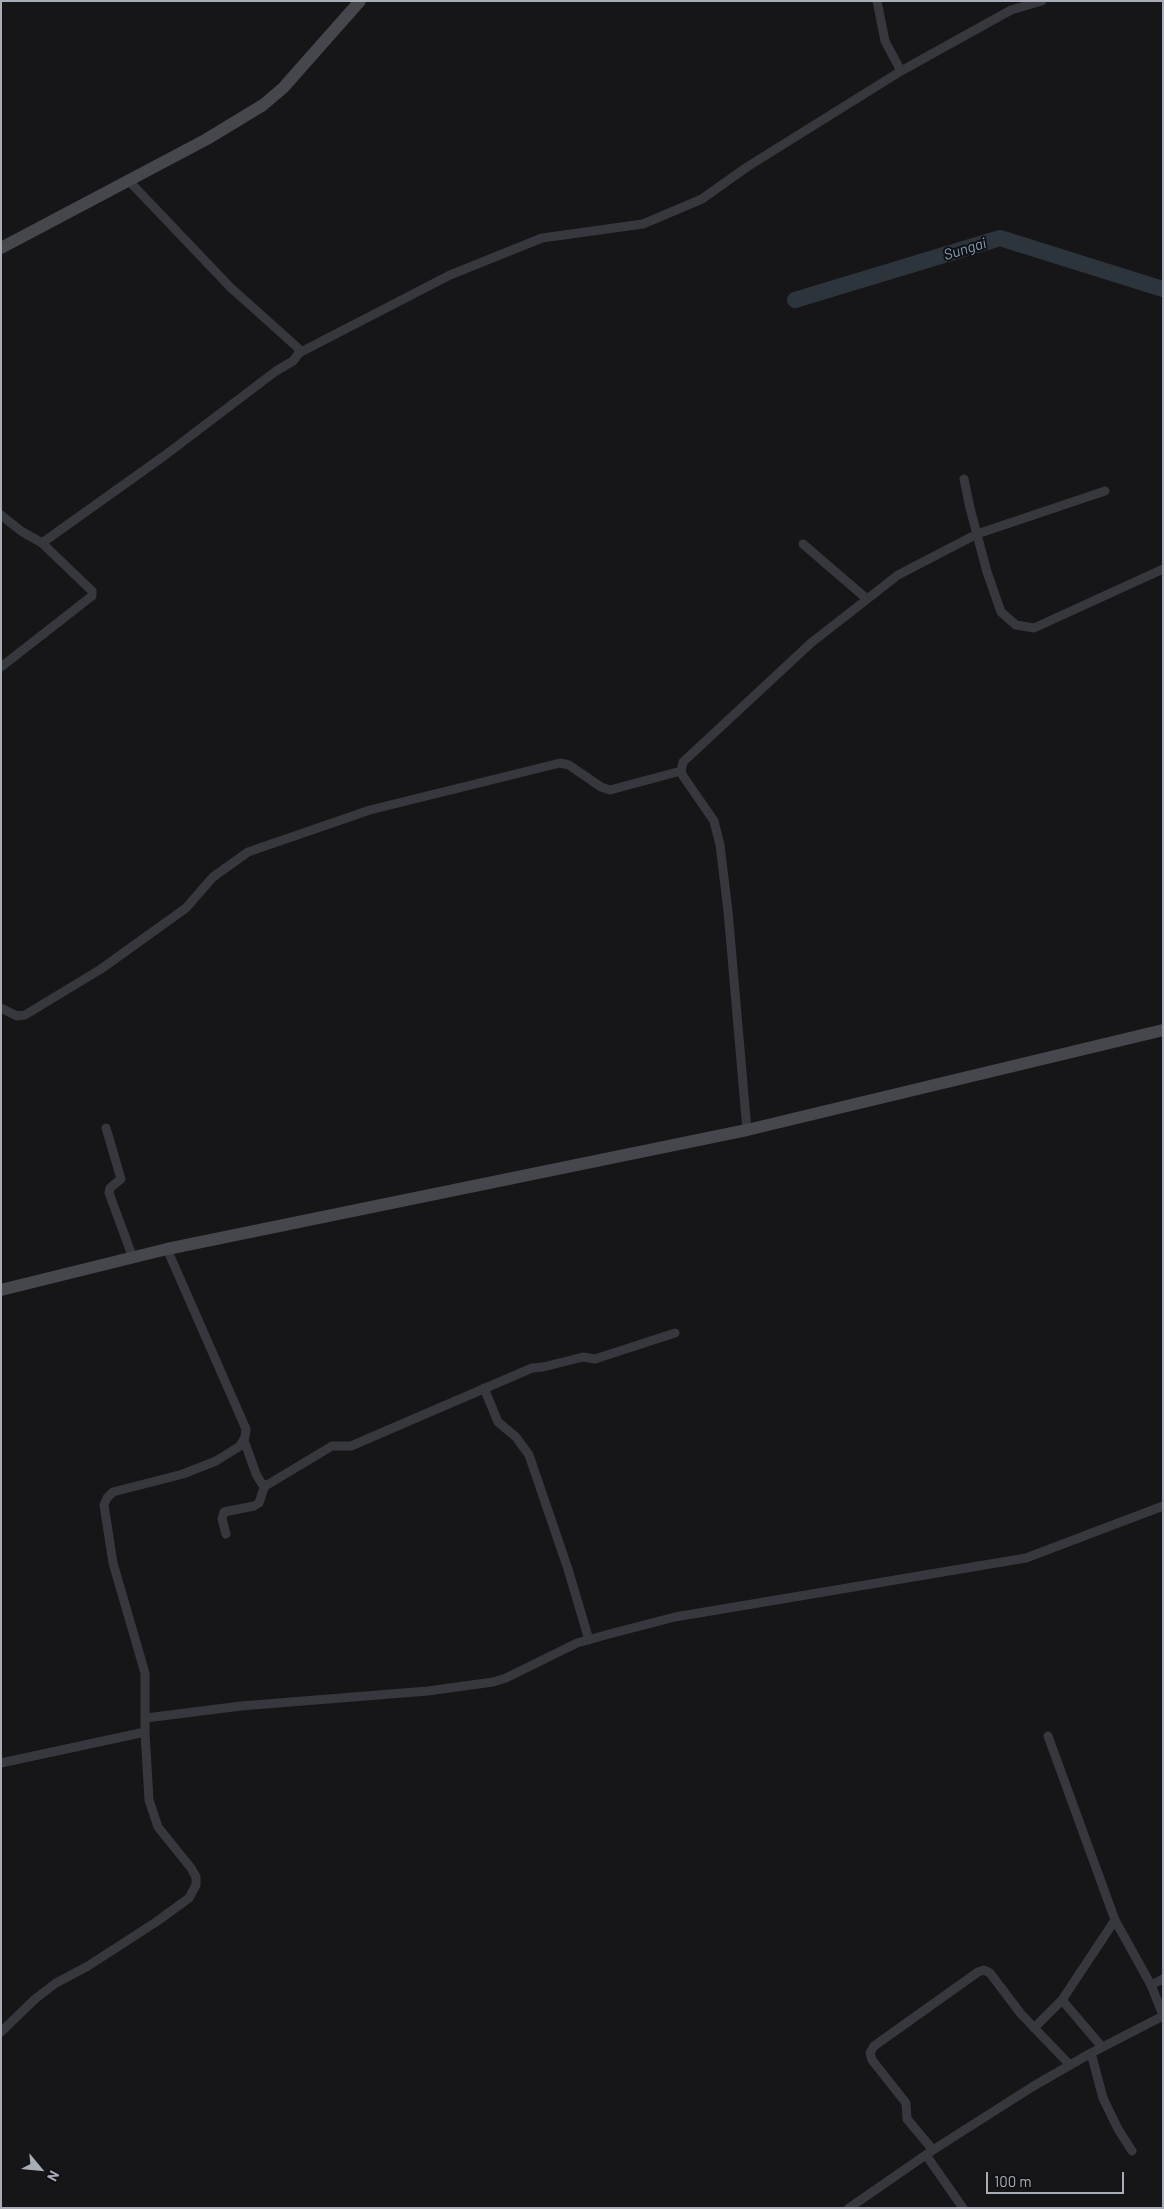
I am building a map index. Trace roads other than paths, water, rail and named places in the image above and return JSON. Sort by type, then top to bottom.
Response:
[{"type":"street","points":[[1,248],[129,181],[264,105],[283,88],[360,1]]},
{"type":"street","points":[[877,1],[885,41],[901,71]]},
{"type":"street","points":[[42,543],[164,456],[276,371],[293,361],[299,353],[450,274],[542,238],[643,224],[702,199],[755,162],[901,71],[1012,10],[1042,1]]},
{"type":"street","points":[[129,181],[230,287],[298,348],[299,353]]},
{"type":"street","points":[[964,479],[977,534],[1001,612],[1016,626],[1034,628],[1163,569]]},
{"type":"street","points":[[747,1130],[728,910],[720,845],[714,821],[681,771],[683,762],[811,643],[898,575],[977,534],[1105,491]]},
{"type":"street","points":[[1,515],[21,531],[42,543],[92,591],[92,596],[1,667]]},
{"type":"street","points":[[803,544],[867,599]]},
{"type":"street","points":[[1,1008],[17,1016],[25,1014],[101,968],[190,904],[213,877],[248,852],[370,810],[560,763],[569,765],[601,787],[610,790],[681,771]]},
{"type":"street","points":[[1,1290],[167,1249],[747,1130],[1163,1030]]},
{"type":"street","points":[[106,1128],[121,1179],[110,1188],[109,1193],[133,1258]]},
{"type":"street","points":[[1,2032],[35,1999],[56,1983],[88,1966],[189,1898],[194,1890],[196,1881],[194,1872],[158,1828],[148,1800],[144,1732],[146,1718],[145,1673],[113,1563],[105,1522],[105,1500],[111,1494],[119,1490],[176,1476],[216,1461],[239,1447],[244,1440],[246,1429],[167,1249]]},
{"type":"street","points":[[226,1534],[222,1519],[224,1512],[254,1506],[259,1503],[265,1485],[332,1446],[351,1446],[533,1367],[542,1367],[586,1357],[595,1358],[675,1332]]},
{"type":"street","points":[[484,1388],[498,1422],[516,1437],[529,1455],[565,1560],[589,1640]]},
{"type":"street","points":[[244,1440],[256,1474],[265,1485]]},
{"type":"street","points":[[146,1718],[241,1706],[428,1691],[493,1682],[506,1678],[572,1645],[675,1617],[1026,1558],[1163,1506]]},
{"type":"street","points":[[1,1764],[144,1732]]},
{"type":"street","points":[[849,2208],[930,2153],[1070,2065],[1163,2015],[1151,1986],[1115,1920],[1048,1736]]},
{"type":"street","points":[[1034,2028],[1062,2000],[1115,1920]]},
{"type":"street","points":[[963,2208],[907,2119],[906,2103],[872,2060],[870,2052],[874,2046],[978,1972],[984,1970],[990,1973],[1021,2014],[1070,2065]]},
{"type":"street","points":[[1151,1986],[1163,1979]]},
{"type":"street","points":[[1062,2000],[1102,2047]]},
{"type":"street","points":[[1091,2053],[1103,2098],[1118,2129],[1132,2151]]},
{"type":"waterway","name":"Sungai","points":[[795,300],[1000,238],[1163,289]]}]
